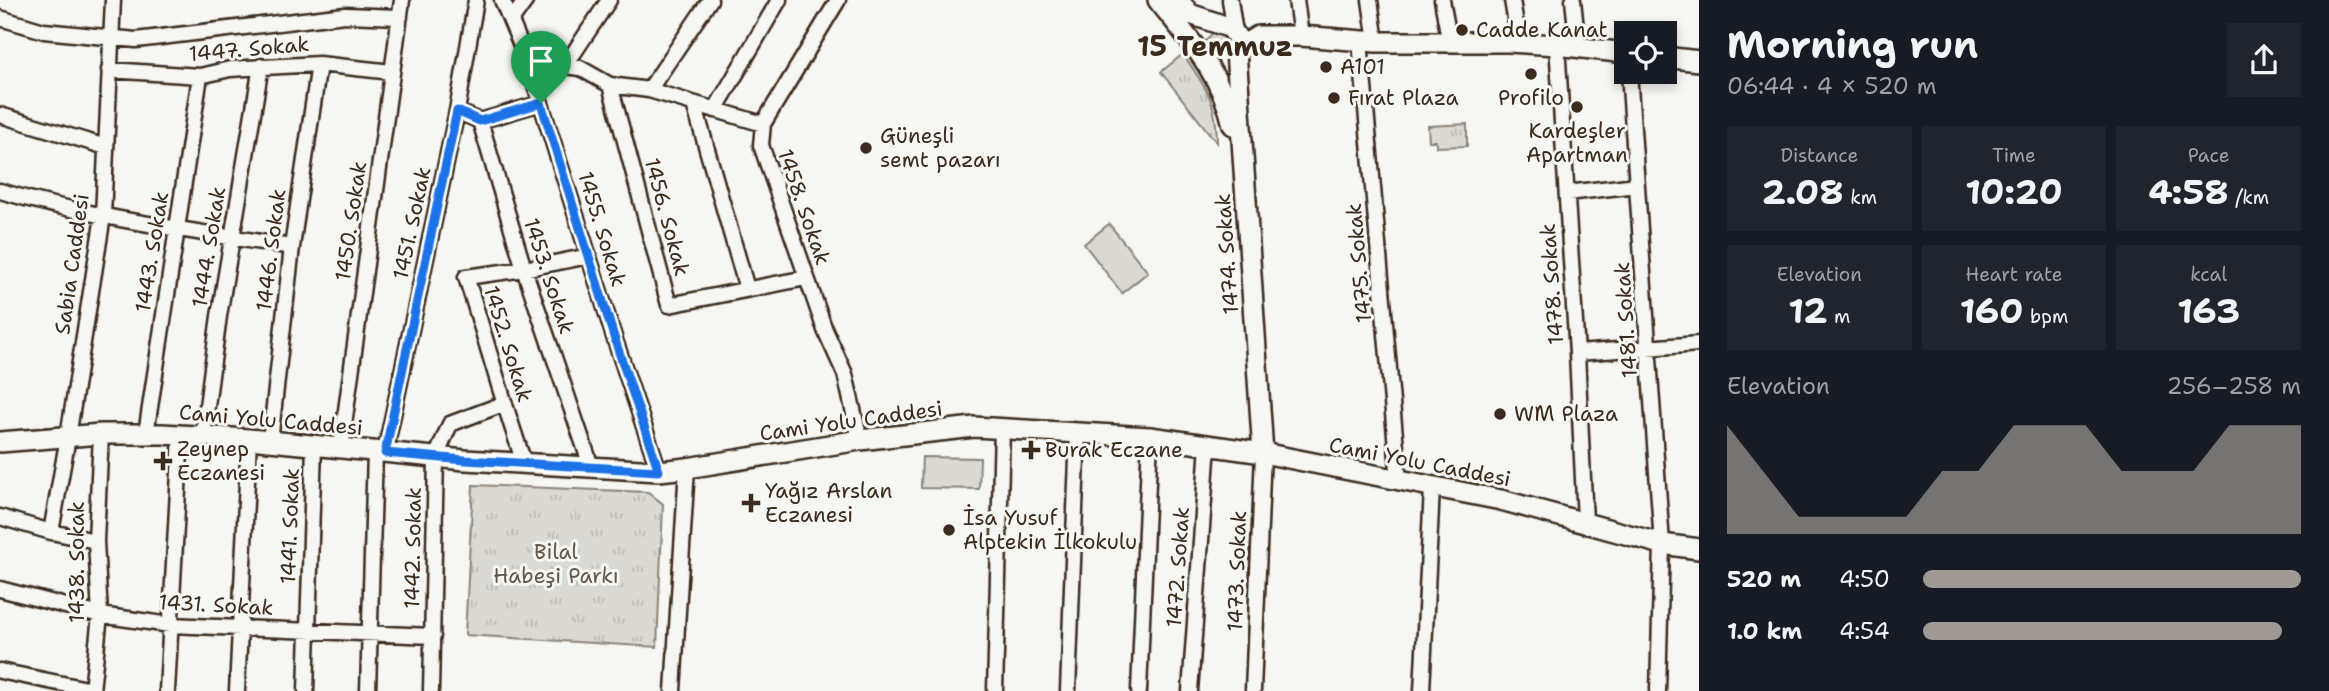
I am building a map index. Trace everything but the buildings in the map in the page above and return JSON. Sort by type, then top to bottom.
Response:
[{"type":"street","name":"Sabia Caddesi","points":[[51,532],[103,216],[113,0]]},
{"type":"street","name":"1450. Sokak","points":[[341,447],[402,0]]},
{"type":"street","name":"1451. Sokak","points":[[368,691],[380,453],[457,111],[476,0]]},
{"type":"street","name":"1455. Sokak","points":[[502,0],[533,76],[659,471]]},
{"type":"street","points":[[511,21],[526,0]]},
{"type":"street","points":[[565,65],[610,0]]},
{"type":"street","points":[[649,90],[710,0]]},
{"type":"street","points":[[715,110],[779,0]]},
{"type":"street","points":[[533,76],[565,65],[580,68],[610,85],[649,90],[762,124],[837,0]]},
{"type":"street","points":[[1158,0],[1210,61],[1222,63],[1233,57],[1230,0]]},
{"type":"street","points":[[1178,0],[1190,14],[1232,39],[1301,36],[1450,44],[1519,43],[1614,52]]},
{"type":"street","points":[[1296,0],[1301,36]]},
{"type":"street","name":"1475. Sokak","points":[[1370,0],[1368,41],[1399,481]]},
{"type":"street","points":[[1442,0],[1450,44]]},
{"type":"street","points":[[1512,0],[1519,43]]},
{"type":"street","points":[[1573,0],[1578,48]]},
{"type":"street","points":[[0,18],[44,31],[136,40],[345,15],[400,17]]},
{"type":"street","points":[[1232,39],[1214,24],[1204,30],[1199,41],[1201,52],[1216,78],[1230,113],[1244,177]]},
{"type":"street","name":"1474. Sokak","points":[[1232,39],[1263,453]]},
{"type":"street","name":"1478. Sokak","points":[[1557,45],[1585,521]]},
{"type":"street","points":[[1677,58],[1699,61]]},
{"type":"street","name":"1447. Sokak","points":[[109,71],[200,76],[230,69],[319,64],[392,72]]},
{"type":"street","name":"1446. Sokak","points":[[270,441],[292,247],[319,64]]},
{"type":"street","name":"1444. Sokak","points":[[203,436],[232,237],[261,66]]},
{"type":"street","name":"1443. Sokak","points":[[146,435],[200,76]]},
{"type":"street","name":"1481. Sokak","points":[[1630,84],[1662,544],[1658,691]]},
{"type":"street","name":"1456. Sokak","points":[[610,85],[669,305],[806,278]]},
{"type":"street","points":[[457,111],[480,121],[541,103]]},
{"type":"street","points":[[694,104],[747,289]]},
{"type":"street","points":[[0,115],[106,147]]},
{"type":"street","name":"1453. Sokak","points":[[480,121],[524,269],[591,466]]},
{"type":"street","name":"1458. Sokak","points":[[762,124],[761,145],[825,330],[845,374],[860,440]]},
{"type":"street","points":[[1567,193],[1637,185]]},
{"type":"street","points":[[0,191],[32,201],[103,216],[292,247]]},
{"type":"street","name":"1452. Sokak","points":[[524,462],[503,404],[493,359],[466,276],[524,269],[589,256]]},
{"type":"street","points":[[1577,353],[1699,344]]},
{"type":"street","name":"1442. Sokak","points":[[430,691],[436,457],[450,424],[503,404]]},
{"type":"street","name":"Cami Yolu Caddesi","points":[[0,442],[101,434],[181,435],[465,460],[659,471],[860,440],[974,427],[1002,427],[1150,437],[1263,453],[1501,500],[1662,544],[1699,549]]},
{"type":"street","points":[[995,691],[1002,427]]},
{"type":"street","points":[[1068,691],[1078,432]]},
{"type":"street","name":"1438. Sokak","points":[[92,691],[100,615],[96,541],[101,434]]},
{"type":"street","points":[[167,691],[181,435]]},
{"type":"street","points":[[1139,691],[1150,437]]},
{"type":"street","points":[[237,691],[249,439]]},
{"type":"street","name":"1472. Sokak","points":[[1190,691],[1208,445]]},
{"type":"street","name":"1441. Sokak","points":[[306,691],[314,446]]},
{"type":"street","name":"1473. Sokak","points":[[1253,691],[1263,453]]},
{"type":"street","points":[[673,691],[687,468]]},
{"type":"street","points":[[1422,691],[1432,488]]},
{"type":"street","points":[[0,517],[51,532],[96,541]]},
{"type":"street","name":"1431. Sokak","points":[[0,589],[100,615],[170,625],[433,636]]},
{"type":"street","points":[[0,671],[92,691]]},
{"type":"green space","points":[[1213,32],[1228,36],[1228,51],[1220,56],[1213,55],[1208,50],[1206,41]]},
{"type":"green space","points":[[1183,54],[1209,95],[1215,116],[1217,143],[1161,72]]},
{"type":"green space","points":[[1467,124],[1467,146],[1436,147],[1436,141],[1429,141],[1428,126]]},
{"type":"green space","points":[[1109,224],[1148,272],[1122,293],[1084,244]]},
{"type":"green space","points":[[922,457],[980,458],[979,489],[921,488]]},
{"type":"green space","name":"Bilal Habeşi Parkı","points":[[473,485],[648,492],[663,504],[657,647],[465,635]]},
{"type":"place","name":"Cadde Kanat","points":[[1462,30]]},
{"type":"place","name":"A101","points":[[1326,67]]},
{"type":"place","name":"Profilo","points":[[1531,74]]},
{"type":"place","name":"Fırat Plaza","points":[[1334,98]]},
{"type":"place","name":"Kardeşler Apartman","points":[[1577,107]]},
{"type":"place","name":"Güneşli semt pazarı","points":[[866,148]]},
{"type":"place","name":"WM Plaza","points":[[1500,414]]},
{"type":"place","name":"Burak Eczane","points":[[1031,450]]},
{"type":"place","name":"Zeynep Eczanesi","points":[[163,461]]},
{"type":"place","name":"Yağız Arslan Eczanesi","points":[[751,503]]},
{"type":"place","name":"İsa Yusuf Alptekin İlkokulu","points":[[949,530]]},
{"type":"district","name":"15 Temmuz","points":[[1215,46]]},
{"type":"route","points":[[541,103],[659,471],[385,453],[457,111],[480,121],[541,103]]}]
